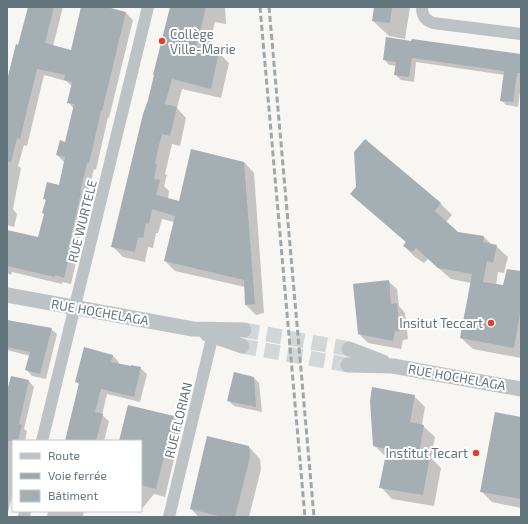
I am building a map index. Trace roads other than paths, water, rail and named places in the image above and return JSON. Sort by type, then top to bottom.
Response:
[{"type":"street","name":"RUE WURTELE","points":[[42,440],[148,7]]},
{"type":"street","points":[[422,7],[424,18],[433,23],[521,34]]},
{"type":"street","name":"RUE HOCHELAGA","points":[[7,295],[213,333],[242,346]]},
{"type":"street","name":"RUE HOCHELAGA","points":[[213,333],[244,330]]},
{"type":"street","name":"RUE FLORIAN","points":[[169,517],[213,333]]},
{"type":"street","name":"RUE HOCHELAGA","points":[[349,350],[393,366]]},
{"type":"street","name":"RUE HOCHELAGA","points":[[348,365],[393,366],[521,389]]},
{"type":"tunnel","points":[[244,330],[349,349]]},
{"type":"tunnel","points":[[242,346],[348,365]]},
{"type":"railway","points":[[260,7],[305,517]]},
{"type":"railway","points":[[269,7],[314,517]]},
{"type":"place","name":"Collège Ville-Marie","points":[[162,41]]},
{"type":"place","name":"Insitut Teccart","points":[[491,323]]},
{"type":"place","name":"Institut Tecart","points":[[476,453]]}]
